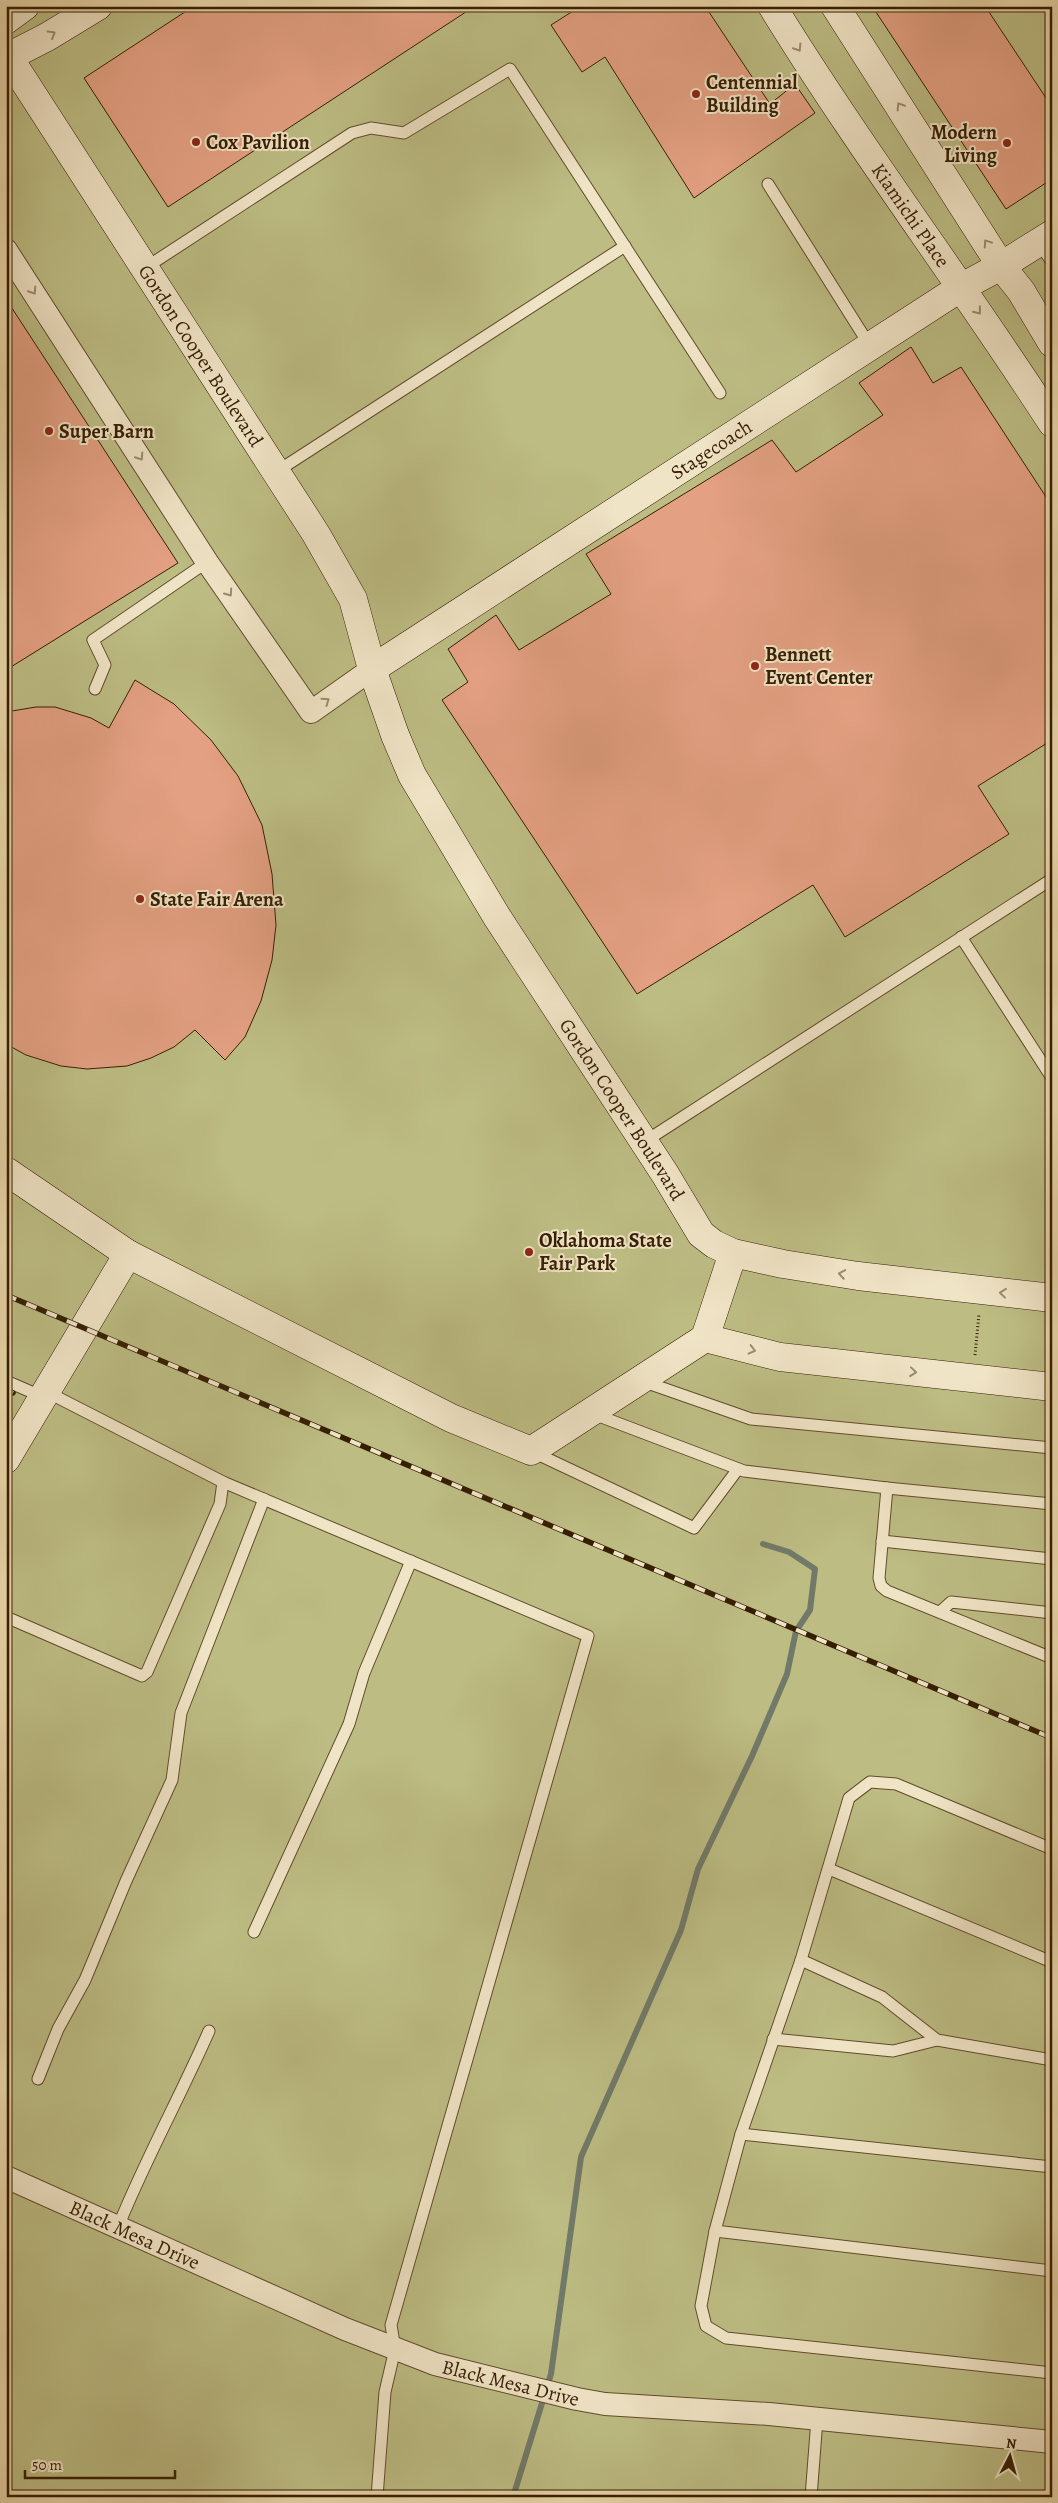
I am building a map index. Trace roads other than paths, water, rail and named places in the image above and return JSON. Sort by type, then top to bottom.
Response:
[{"type":"street","points":[[6,20],[25,6]]},
{"type":"street","points":[[7,55],[47,38],[98,6]]},
{"type":"street","name":"Kiamichi Place","points":[[772,6],[859,141],[960,288],[987,322],[1052,423]]},
{"type":"street","points":[[835,6],[1001,266],[1021,291],[1052,342]]},
{"type":"street","name":"Gordon Cooper Boulevard","points":[[7,55],[316,534],[353,599],[372,669],[395,735],[412,774],[498,917],[644,1142],[701,1234],[714,1244],[734,1253],[858,1276],[1052,1298]]},
{"type":"street","name":"Stagecoach","points":[[372,669],[960,288],[1001,266],[1047,246]]},
{"type":"street","points":[[6,250],[207,562],[311,712],[372,669]]},
{"type":"street","points":[[6,1170],[119,1255],[451,1418],[531,1451],[705,1338],[734,1253]]},
{"type":"street","points":[[7,1455],[45,1394],[119,1255]]},
{"type":"street","points":[[705,1338],[780,1357],[1052,1387]]},
{"type":"street","name":"Black Mesa Drive","points":[[6,2177],[395,2349],[436,2364],[577,2399],[605,2404],[818,2419],[1052,2442]]},
{"type":"lane","points":[[145,268],[352,133],[371,128],[404,133],[510,69],[720,393]]},
{"type":"lane","points":[[768,184],[870,346]]},
{"type":"lane","points":[[276,472],[625,246]]},
{"type":"lane","points":[[95,689],[105,665],[93,640],[207,562]]},
{"type":"lane","points":[[644,1142],[1052,879]]},
{"type":"lane","points":[[961,937],[1052,1078]]},
{"type":"lane","points":[[640,1380],[751,1420],[1052,1448]]},
{"type":"lane","points":[[6,1381],[45,1394],[223,1482],[588,1636],[391,2325],[395,2349],[385,2392],[377,2497]]},
{"type":"lane","points":[[590,1413],[738,1469],[886,1488],[1052,1504]]},
{"type":"lane","points":[[531,1451],[694,1528],[738,1469]]},
{"type":"lane","points":[[6,1617],[142,1676],[147,1672],[220,1504],[223,1482]]},
{"type":"lane","points":[[886,1488],[879,1578],[882,1586],[887,1591],[1052,1658]]},
{"type":"lane","points":[[38,2079],[58,2029],[85,1980],[126,1881],[172,1780],[181,1713],[264,1499]]},
{"type":"lane","points":[[882,1541],[1052,1559]]},
{"type":"lane","points":[[254,1932],[345,1732],[364,1674],[411,1561]]},
{"type":"lane","points":[[940,1612],[951,1602],[1052,1612]]},
{"type":"lane","points":[[1052,1849],[896,1784],[870,1782],[849,1798],[801,1960],[741,2134],[715,2231],[700,2306],[706,2326],[726,2338],[1052,2373]]},
{"type":"lane","points":[[829,1869],[1052,1962]]},
{"type":"lane","points":[[801,1960],[882,1996],[937,2040]]},
{"type":"lane","points":[[118,2228],[159,2133],[187,2081],[209,2031]]},
{"type":"lane","points":[[773,2040],[894,2051],[937,2040],[1052,2060]]},
{"type":"lane","points":[[741,2134],[1052,2167]]},
{"type":"lane","points":[[715,2231],[1052,2271]]},
{"type":"lane","points":[[811,2497],[818,2419]]},
{"type":"waterway","points":[[513,2497],[551,2374],[581,2157],[681,1930],[698,1869],[752,1756],[787,1674],[796,1631],[810,1610],[815,1569],[789,1552],[763,1544]]},
{"type":"railway","points":[[6,1295],[1052,1738]]},
{"type":"railway","points":[[6,1390],[13,1393]]},
{"type":"place","name":"Centennial Building","points":[[696,94]]},
{"type":"place","name":"Cox Pavilion","points":[[196,142]]},
{"type":"place","name":"Modern Living","points":[[1007,143]]},
{"type":"place","name":"Super Barn","points":[[49,431]]},
{"type":"place","name":"Bennett Event Center","points":[[755,666]]},
{"type":"place","name":"State Fair Arena","points":[[140,899]]},
{"type":"place","name":"Oklahoma State Fair Park","points":[[529,1252]]}]
